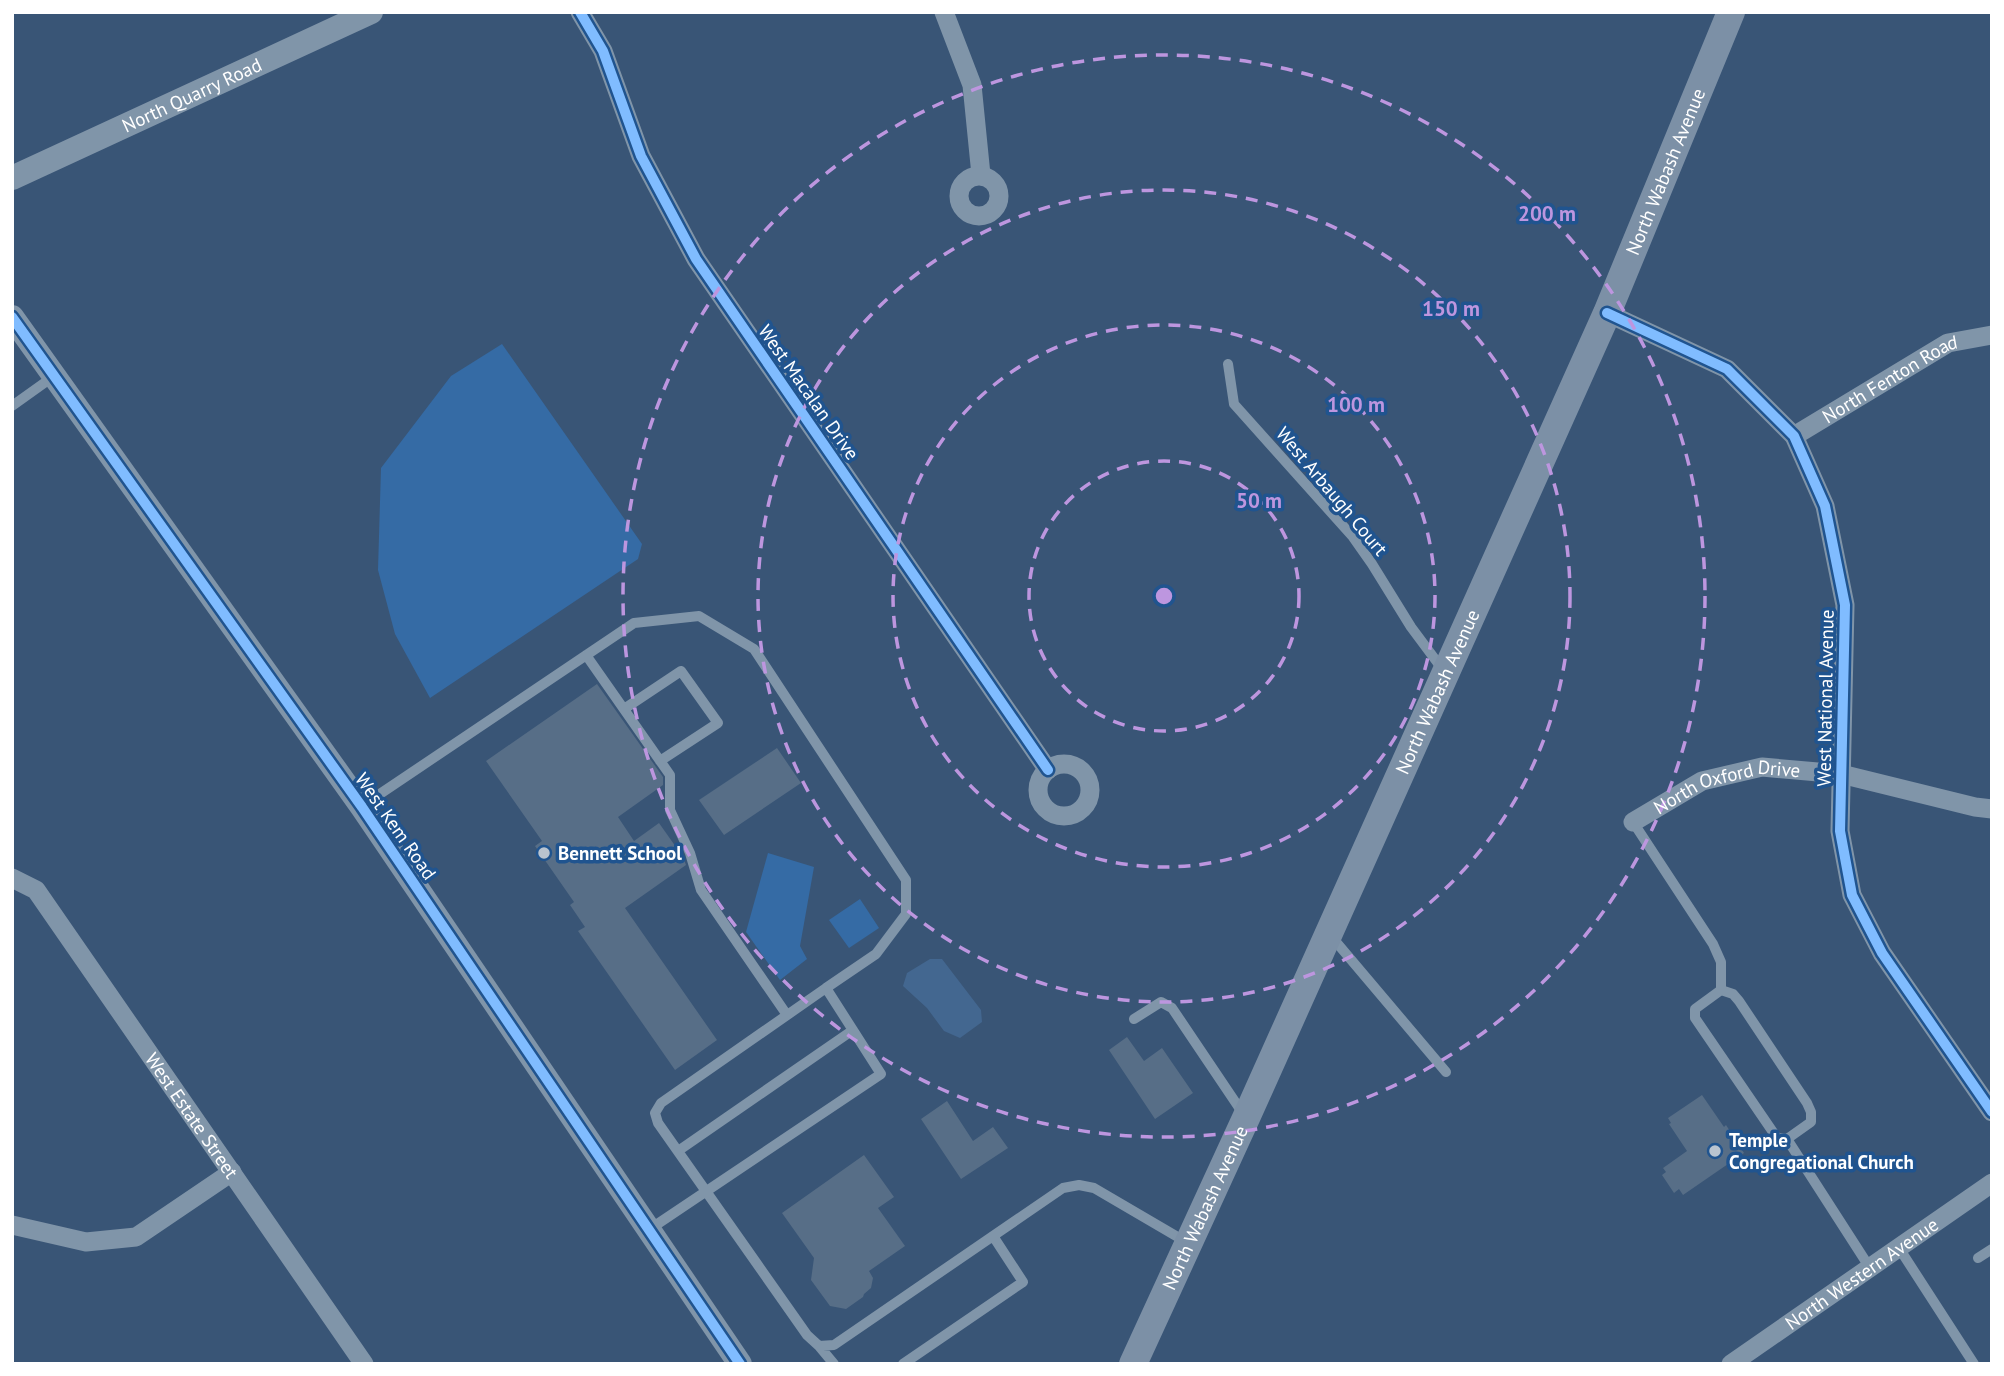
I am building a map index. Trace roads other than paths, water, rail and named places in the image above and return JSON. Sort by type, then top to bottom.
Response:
[{"type":"main road","name":"North Wabash Avenue","points":[[1133,1364],[1607,313],[1731,12]]},
{"type":"street","name":"North Quarry Road","points":[[12,178],[371,12]]},
{"type":"street","name":"West Macalan Drive","points":[[580,12],[603,51],[641,156],[696,259],[1048,769]]},
{"type":"street","points":[[944,12],[972,85],[981,176]]},
{"type":"street","name":"West National Avenue","points":[[1607,313],[1727,369],[1794,436],[1825,506],[1846,605],[1840,831],[1852,895],[1882,953],[1992,1112]]},
{"type":"street","name":"West Kem Road","points":[[15,327],[54,376],[362,807],[740,1364]]},
{"type":"street","name":"North Fenton Road","points":[[1794,436],[1948,343],[1992,335]]},
{"type":"street","name":"North Oxford Drive","points":[[1633,822],[1702,781],[1762,767],[1841,774],[1992,809]]},
{"type":"street","name":"West Estate Street","points":[[12,878],[36,890],[364,1364]]},
{"type":"street","points":[[12,1225],[86,1242],[136,1237],[232,1172]]},
{"type":"street","name":"North Western Avenue","points":[[1731,1364],[1992,1182]]},
{"type":"lane","name":"West Arbaugh Court","points":[[1228,363],[1234,404],[1353,537],[1410,627],[1446,673]]},
{"type":"lane","points":[[12,406],[54,376]]},
{"type":"lane","points":[[362,807],[634,623],[699,616],[754,649],[906,880],[906,914],[876,954],[661,1102],[655,1113],[658,1123],[807,1335],[834,1364]]},
{"type":"lane","points":[[586,654],[670,775],[670,810],[690,853],[701,890],[787,1015]]},
{"type":"lane","points":[[624,709],[681,671],[718,723],[660,761]]},
{"type":"lane","points":[[1633,822],[1713,944],[1721,962],[1721,990]]},
{"type":"lane","points":[[1329,933],[1446,1072]]},
{"type":"lane","points":[[650,1230],[881,1074],[826,988]]},
{"type":"lane","points":[[1721,990],[1733,993],[1807,1102],[1811,1122],[1787,1139],[1777,1138],[1695,1018],[1695,1009],[1721,990]]},
{"type":"lane","points":[[1134,1018],[1161,1002],[1171,1009],[1246,1118]]},
{"type":"lane","points":[[678,1151],[853,1030]]},
{"type":"lane","points":[[1787,1139],[1870,1268]]},
{"type":"lane","points":[[819,1346],[834,1345],[1063,1188],[1079,1185],[1094,1188],[1188,1243]]},
{"type":"lane","points":[[903,1364],[1023,1282],[993,1236]]},
{"type":"lane","points":[[1899,1248],[1975,1364]]},
{"type":"lane","points":[[1978,1258],[1992,1249]]},
{"type":"place","name":"Bennett School","points":[[544,853]]},
{"type":"place","name":"Temple Congregational Church","points":[[1715,1151]]}]
